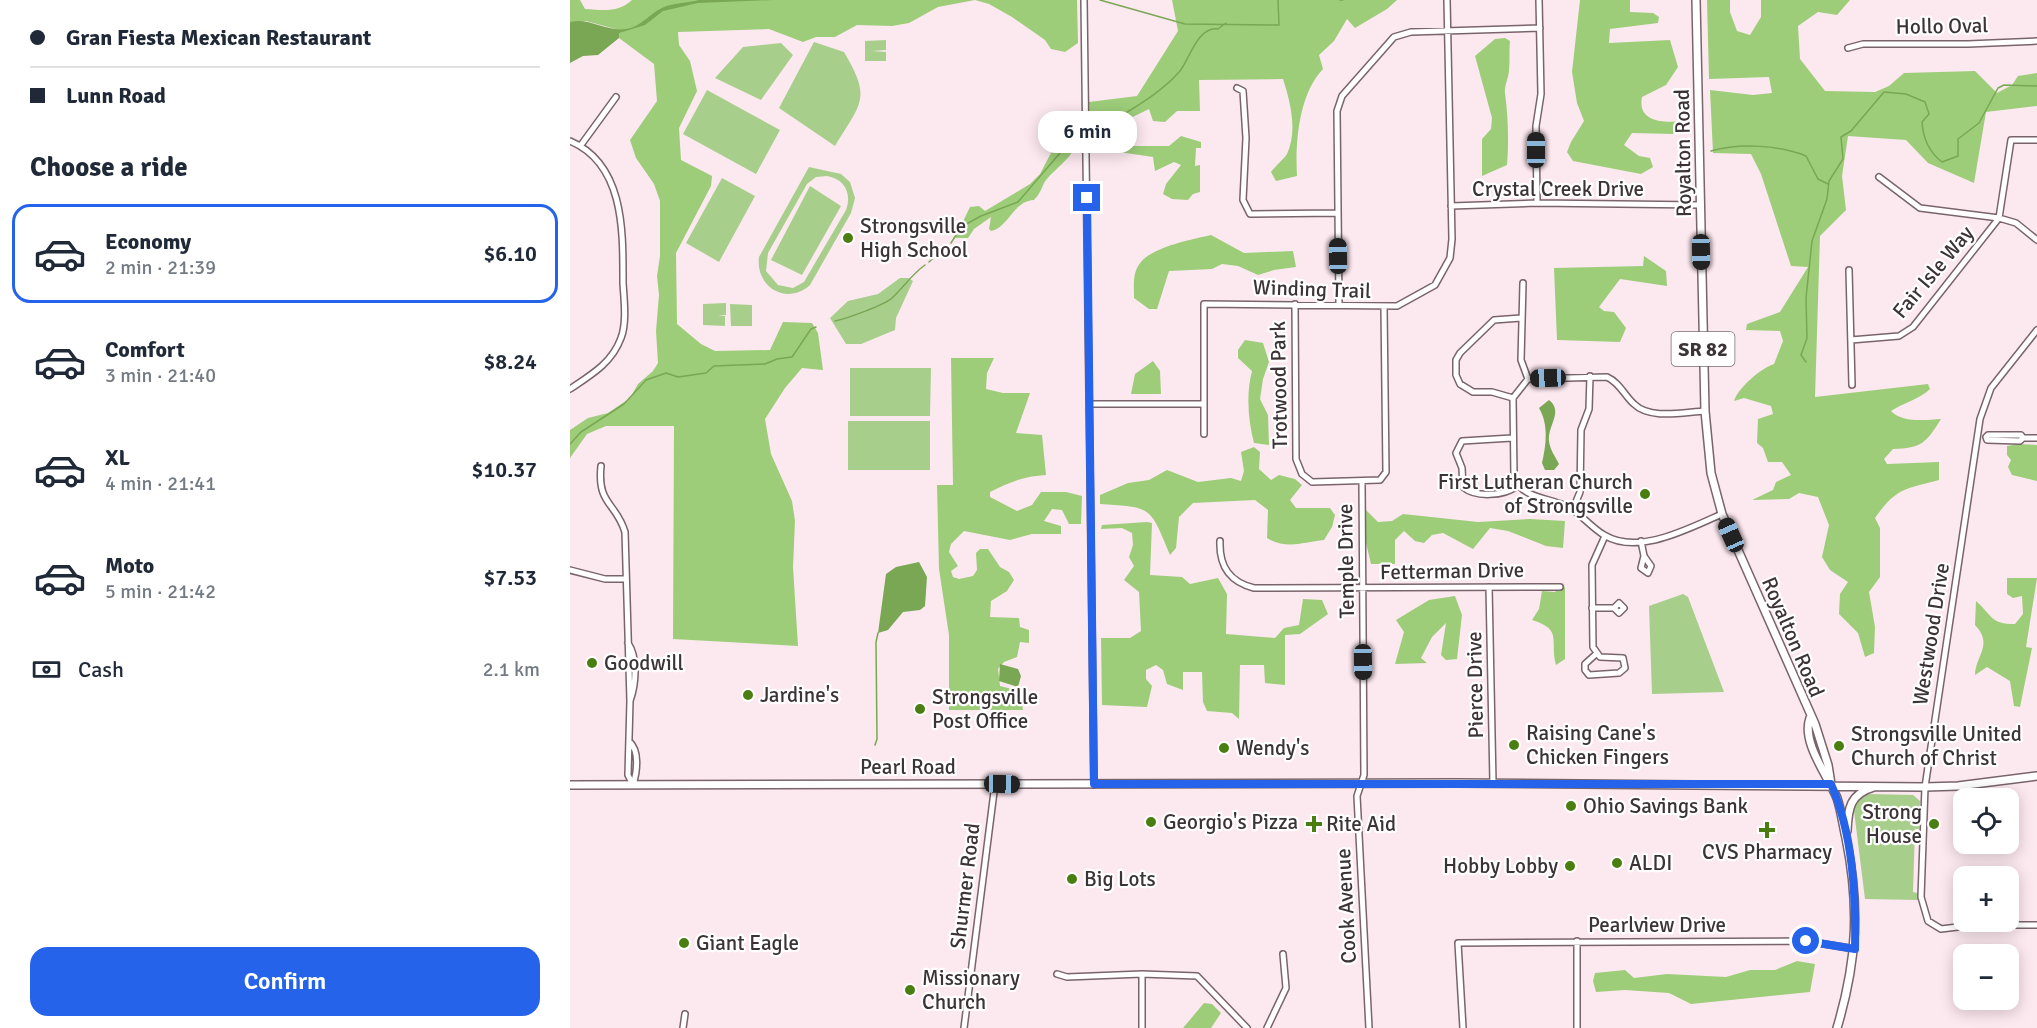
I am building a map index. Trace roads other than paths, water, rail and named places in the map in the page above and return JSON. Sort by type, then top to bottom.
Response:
[{"type":"main road","name":"Royalton Road","points":[[1696,0],[1705,411],[1711,473],[1722,514],[1810,718],[1807,725],[1819,767],[1831,784],[1838,800],[1855,901],[1855,949],[1851,981],[1837,1028]]},
{"type":"main road","name":"Pearl Road","points":[[570,785],[1493,783],[1831,784],[1925,787],[1989,783],[2037,776]]},
{"type":"main road","points":[[1846,839],[1851,801],[1859,792],[1878,785]]},
{"type":"street","points":[[1084,0],[1091,404],[1094,784]]},
{"type":"street","name":"Winding Trail","points":[[1204,434],[1203,303],[1339,303],[1384,308],[1397,306],[1419,297],[1435,285],[1443,274],[1450,258],[1452,206],[1447,0]]},
{"type":"street","points":[[1537,204],[1536,126],[1541,94],[1539,0]]},
{"type":"street","points":[[1339,303],[1337,111],[1342,96],[1394,37],[1411,32],[1540,28]]},
{"type":"street","name":"Hollo Oval","points":[[1848,48],[1863,44],[2037,41]]},
{"type":"street","points":[[1237,88],[1243,91],[1246,109],[1243,200],[1250,214],[1338,213]]},
{"type":"street","points":[[581,145],[616,96]]},
{"type":"street","points":[[1999,218],[2011,140],[2037,140]]},
{"type":"street","points":[[570,141],[581,145],[601,166],[619,200],[624,301],[622,337],[606,364],[570,388]]},
{"type":"street","points":[[1879,177],[1920,208],[1999,218],[2016,224],[2037,240]]},
{"type":"street","name":"Crystal Creek Drive","points":[[1452,206],[1701,205]]},
{"type":"street","name":"Fair Isle Way","points":[[1851,340],[1899,336],[1913,327],[1999,218]]},
{"type":"street","points":[[1849,270],[1852,385]]},
{"type":"street","points":[[1523,283],[1521,360],[1528,379]]},
{"type":"street","name":"Trotwood Park","points":[[1295,304],[1296,459],[1302,474],[1312,482],[1362,483]]},
{"type":"street","points":[[1362,483],[1380,480],[1386,472],[1384,308]]},
{"type":"street","points":[[1513,398],[1466,389],[1460,384],[1455,368],[1460,352],[1494,320],[1521,318]]},
{"type":"street","name":"Westwood Drive","points":[[2037,330],[1991,388],[1983,405],[1925,787],[1921,897],[1931,924],[1945,930],[1974,925],[2037,925]]},
{"type":"street","points":[[1574,508],[1580,492],[1581,430],[1589,409],[1590,376]]},
{"type":"street","points":[[1705,411],[1650,413],[1633,404],[1616,381],[1607,377],[1528,379],[1513,398],[1513,470],[1517,486],[1530,495],[1574,508],[1587,524],[1613,539],[1641,541],[1668,537],[1722,514]]},
{"type":"street","points":[[1091,404],[1203,404]]},
{"type":"street","points":[[1977,437],[2021,435],[2023,438],[2037,438]]},
{"type":"street","points":[[1512,438],[1469,439],[1462,441],[1456,453],[1462,468],[1463,487],[1472,494],[1508,492],[1517,486]]},
{"type":"street","points":[[601,466],[604,501],[621,518],[625,532],[627,642],[633,655],[634,669],[629,741],[635,753],[636,775],[633,784]]},
{"type":"street","name":"Temple Drive","points":[[1362,483],[1364,774],[1362,783]]},
{"type":"street","points":[[1596,654],[1585,664],[1585,670],[1589,675],[1619,673],[1625,669],[1625,661],[1622,658],[1604,658],[1596,654],[1593,647],[1592,565],[1605,536]]},
{"type":"street","name":"Fetterman Drive","points":[[1220,541],[1220,552],[1226,572],[1237,584],[1254,588],[1560,586]]},
{"type":"street","points":[[1641,541],[1644,556]]},
{"type":"street","points":[[570,570],[605,579],[626,579]]},
{"type":"street","name":"Pierce Drive","points":[[1489,586],[1493,783]]},
{"type":"street","points":[[1592,608],[1614,608]]},
{"type":"street","name":"Cook Avenue","points":[[1362,783],[1357,796],[1369,1028]]},
{"type":"street","name":"Shurmer Road","points":[[964,1028],[995,784]]},
{"type":"street","points":[[1576,941],[1577,1028]]},
{"type":"street","name":"Pearlview Drive","points":[[1463,1028],[1458,943],[1806,941],[1855,949]]},
{"type":"street","points":[[1267,1028],[1286,988],[1283,954]]},
{"type":"street","points":[[1057,974],[1066,977],[1142,974],[1197,976],[1247,1028]]},
{"type":"street","points":[[1142,974],[1142,1028]]},
{"type":"street","points":[[683,1028],[686,1014]]},
{"type":"waterway","points":[[1100,0],[1185,24],[1279,25],[1278,0]]},
{"type":"waterway","points":[[1097,126],[1105,126],[1172,80],[1205,32],[1218,29],[1226,23]]},
{"type":"waterway","points":[[1806,362],[1801,355],[1807,338],[1806,298],[1812,241],[1827,199],[1829,181],[1843,159],[1841,137],[1851,131],[1884,92],[1906,94],[1925,102],[1929,114],[1922,122],[1924,134],[1930,149],[1942,162],[1958,156],[1958,139],[1979,123],[1998,88],[2004,85],[2037,86]]},
{"type":"waterway","points":[[951,243],[961,227],[981,216],[1018,202],[1066,146],[1077,138]]},
{"type":"waterway","points":[[1711,151],[1747,146],[1772,147],[1795,152],[1806,156],[1818,179],[1828,184]]},
{"type":"waterway","points":[[929,262],[943,249]]},
{"type":"waterway","points":[[835,321],[888,301],[925,265]]},
{"type":"waterway","points":[[570,444],[581,432],[624,404],[646,380],[666,373],[678,377],[706,373],[714,366],[765,364],[777,359],[792,357],[811,329],[816,327]]},
{"type":"waterway","points":[[875,745],[877,739],[876,642],[878,633]]},
{"type":"place","name":"Strongsville High School","points":[[848,238]]},
{"type":"place","name":"First Lutheran Church of Strongsville","points":[[1645,494]]},
{"type":"place","name":"Goodwill","points":[[592,663]]},
{"type":"place","name":"Jardine's","points":[[748,695]]},
{"type":"place","name":"Strongsville Post Office","points":[[920,709]]},
{"type":"place","name":"Raising Cane's Chicken Fingers","points":[[1514,745]]},
{"type":"place","name":"Strongsville United Church of Christ","points":[[1839,746]]},
{"type":"place","name":"Wendy's","points":[[1224,748]]},
{"type":"place","name":"Ohio Savings Bank","points":[[1571,806]]},
{"type":"place","name":"Georgio's Pizza","points":[[1151,822]]},
{"type":"place","name":"Rite Aid","points":[[1314,824]]},
{"type":"place","name":"Strong House","points":[[1934,824]]},
{"type":"place","name":"CVS Pharmacy","points":[[1767,830]]},
{"type":"place","name":"ALDI","points":[[1617,863]]},
{"type":"place","name":"Hobby Lobby","points":[[1570,866]]},
{"type":"place","name":"Big Lots","points":[[1072,879]]},
{"type":"place","name":"Giant Eagle","points":[[684,943]]},
{"type":"place","name":"Missionary Church","points":[[910,990]]}]
